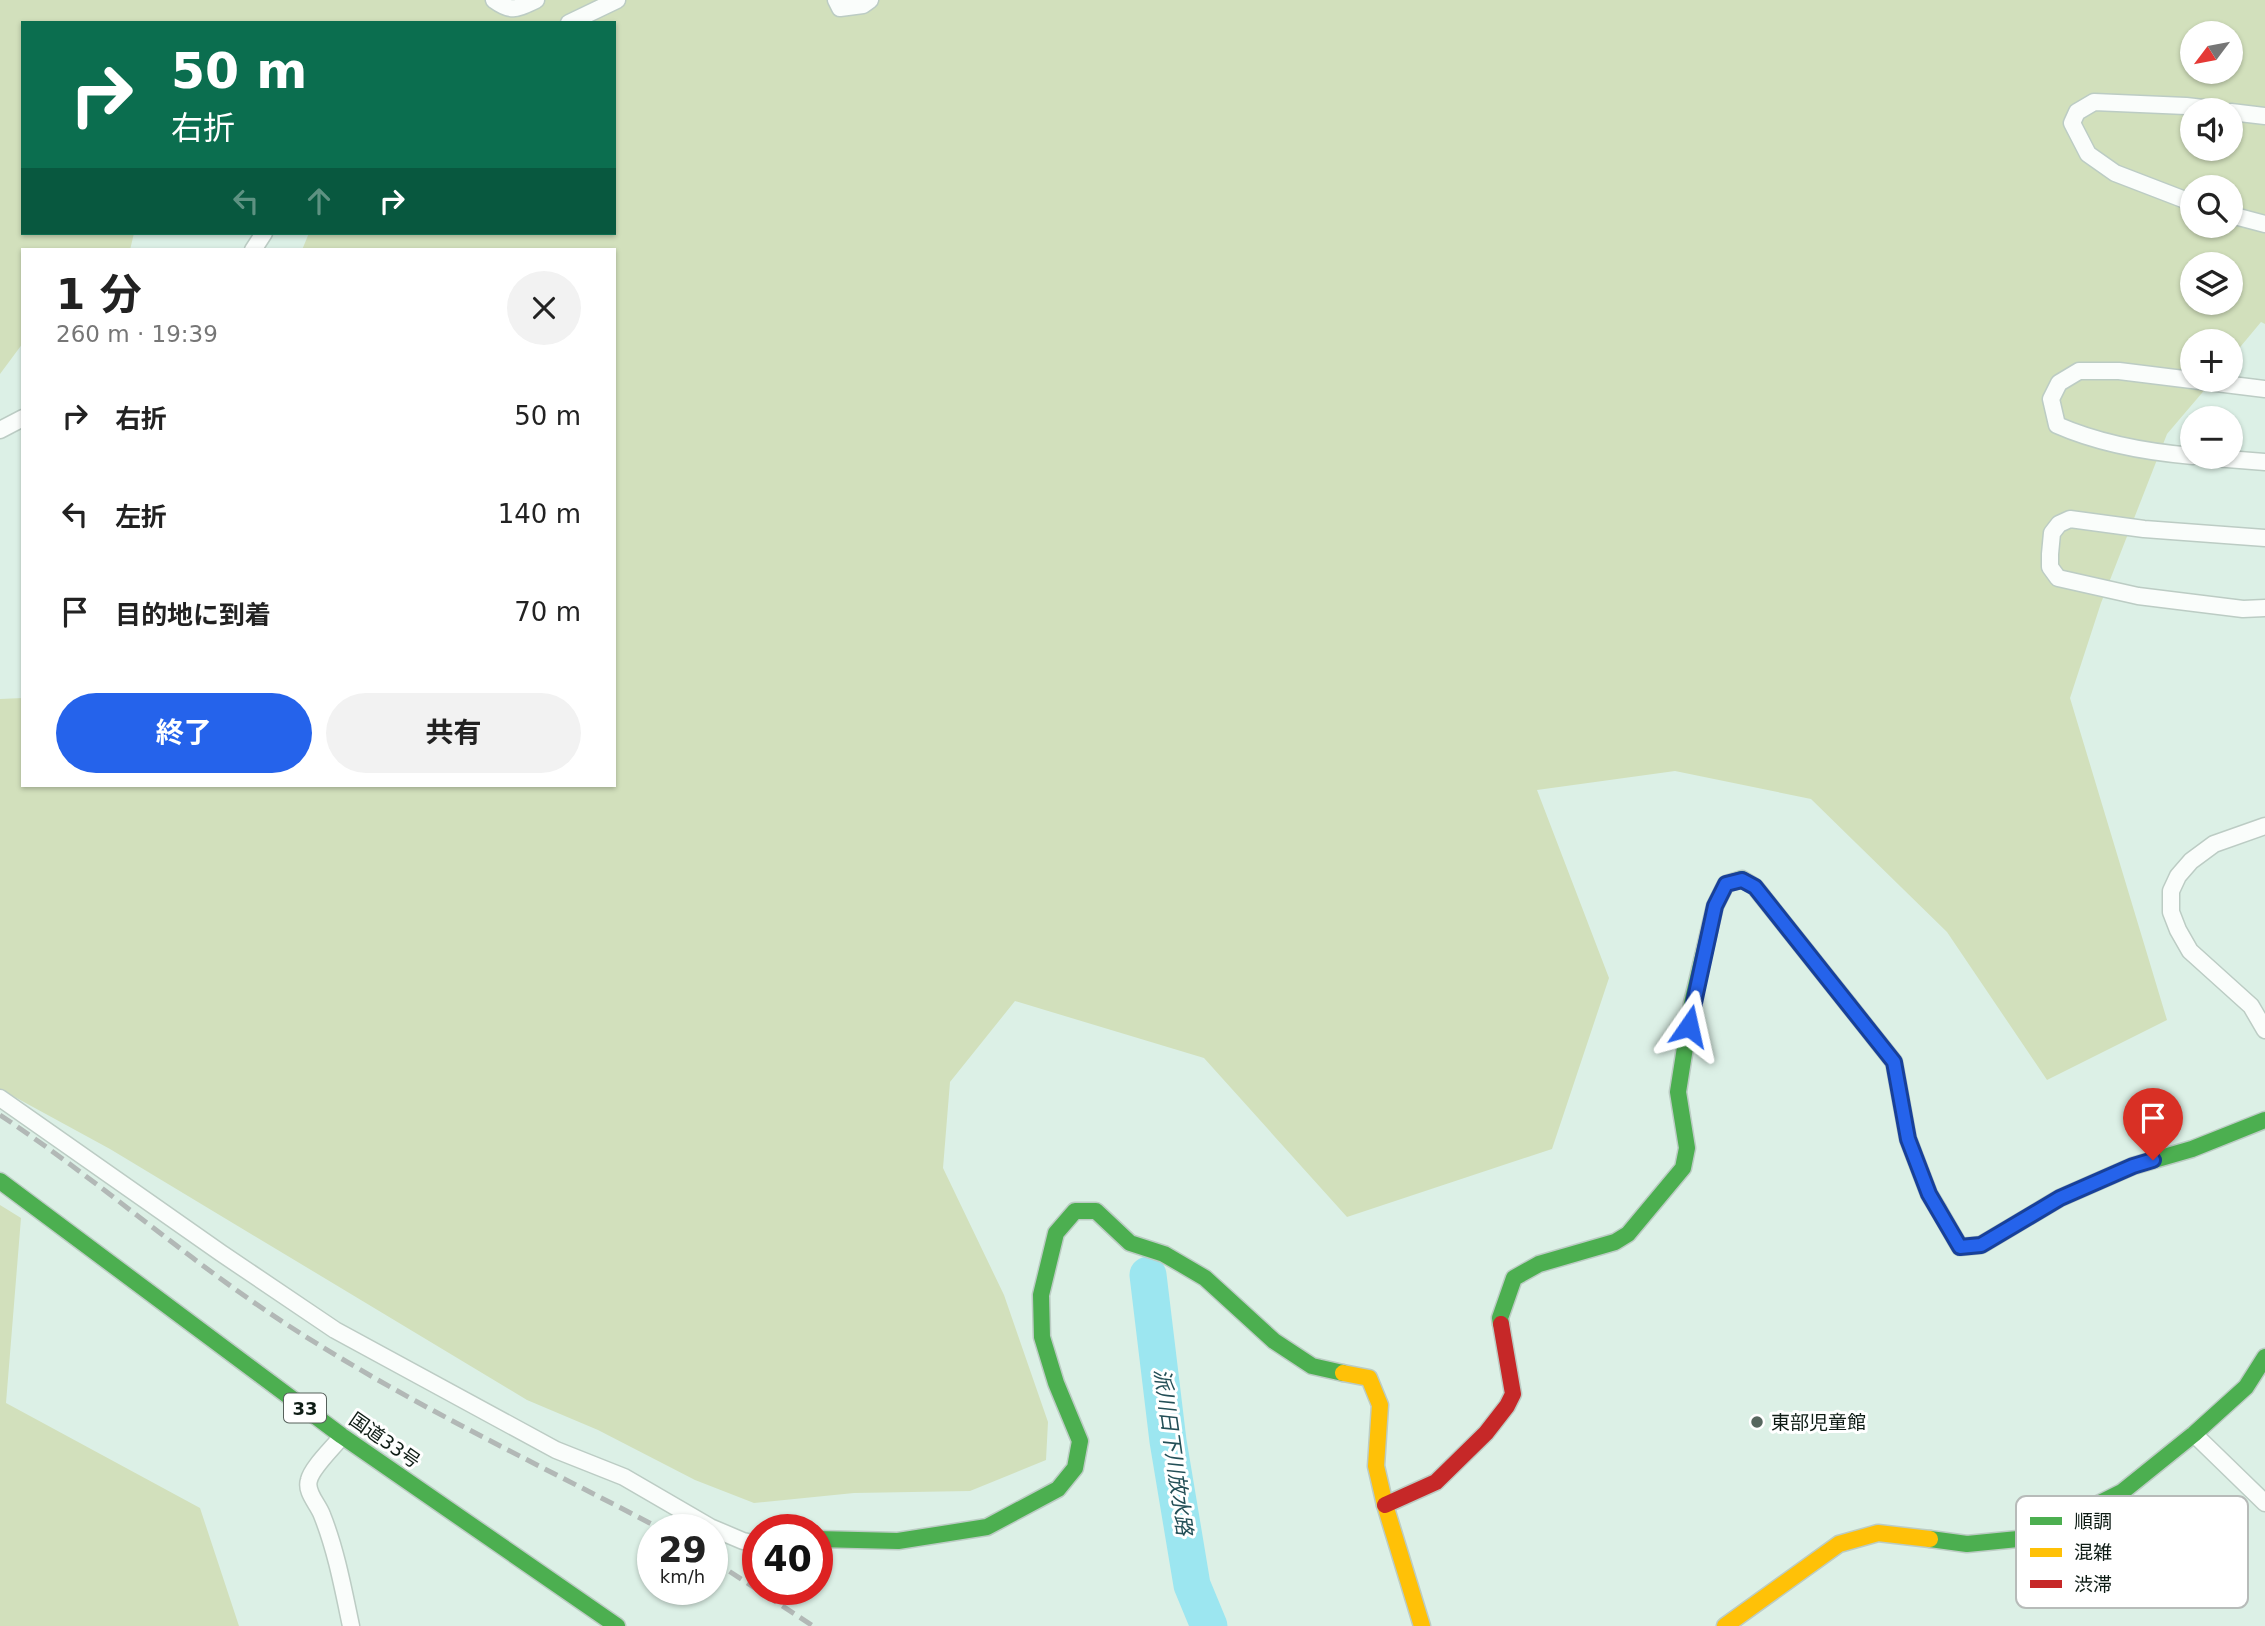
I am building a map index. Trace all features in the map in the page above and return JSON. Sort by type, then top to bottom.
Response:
[{"type":"main road","points":[[1385,1505],[1436,1482],[1486,1433],[1507,1406],[1513,1394],[1500,1318],[1514,1278],[1539,1264],[1615,1242],[1628,1234],[1683,1167],[1687,1148],[1678,1092],[1692,1003],[1715,906],[1726,884],[1742,880],[1755,887],[1894,1062],[1908,1139],[1929,1194],[1960,1247],[1981,1245],[2060,1198],[2133,1166],[2192,1149],[2265,1119]]},
{"type":"main road","name":"国道33号","points":[[0,1181],[342,1436],[617,1626]]},
{"type":"main road","points":[[833,1539],[898,1541],[987,1527],[1058,1489],[1075,1468],[1080,1441],[1056,1382],[1042,1337],[1041,1295],[1056,1233],[1075,1211],[1096,1211],[1130,1243],[1164,1254],[1205,1278],[1274,1341],[1312,1366],[1369,1378],[1380,1405],[1376,1465],[1385,1505],[1422,1626]]},
{"type":"main road","points":[[2114,1496],[2194,1434],[2246,1387],[2265,1357]]},
{"type":"main road","points":[[1725,1626],[1839,1544],[1878,1534],[1967,1545],[2016,1538]]},
{"type":"street","points":[[494,0],[505,8],[518,9],[536,0]]},
{"type":"street","points":[[574,21],[614,4],[617,0]]},
{"type":"street","points":[[836,0],[840,8],[863,5],[870,0]]},
{"type":"street","points":[[2180,106],[2094,102],[2077,113],[2073,123],[2088,154],[2115,173],[2180,198]]},
{"type":"street","points":[[2243,113],[2265,116]]},
{"type":"street","points":[[2243,218],[2265,224]]},
{"type":"street","points":[[2180,455],[2152,452],[2081,435],[2057,425],[2051,399],[2059,383],[2079,371],[2119,371],[2265,389]]},
{"type":"street","points":[[0,430],[21,419]]},
{"type":"street","points":[[2243,461],[2265,463]]},
{"type":"street","points":[[2265,538],[2144,529],[2070,519],[2059,524],[2052,533],[2049,554],[2050,567],[2059,578],[2138,596],[2243,609],[2265,608]]},
{"type":"street","points":[[2265,826],[2214,844],[2191,861],[2178,876],[2171,891],[2171,912],[2190,951],[2251,1006],[2265,1030]]},
{"type":"street","points":[[0,1098],[220,1253],[335,1330],[556,1450],[624,1477],[710,1527],[742,1541]]},
{"type":"street","points":[[2194,1434],[2265,1503]]},
{"type":"street","points":[[342,1436],[311,1475],[308,1484],[310,1494],[325,1521],[337,1559],[351,1626]]},
{"type":"green space","points":[[0,0],[2265,0],[2265,324],[2261,322],[2243,344],[2243,329],[2180,329],[2180,392],[2203,392],[2191,406],[2180,406],[2180,419],[2167,434],[2101,603],[2070,698],[2167,1020],[2047,1080],[1947,932],[1811,799],[1675,771],[1537,790],[1609,978],[1552,1149],[1347,1217],[1204,1058],[1015,1001],[950,1082],[943,1168],[1004,1295],[1048,1422],[1046,1460],[970,1491],[854,1493],[754,1503],[695,1480],[598,1430],[527,1400],[110,1149],[0,1089],[0,699],[21,698],[21,787],[616,787],[616,248],[303,248],[308,235],[616,235],[616,21],[21,21],[21,235],[134,235],[130,248],[21,248],[21,346],[0,374]]},
{"type":"green space","points":[[0,1205],[21,1218],[6,1403],[200,1508],[239,1626],[0,1626]]},
{"type":"waterway","name":"派川日下川放水路","points":[[1148,1275],[1168,1441],[1192,1585],[1209,1626]]},
{"type":"railway","points":[[0,1115],[76,1168],[223,1281],[300,1333],[434,1411],[637,1516]]},
{"type":"railway","points":[[728,1570],[813,1626]]},
{"type":"traffic: fast","points":[[1501,1324],[1500,1318],[1514,1278],[1539,1264],[1615,1242],[1628,1234],[1683,1168],[1687,1148],[1678,1092],[1692,1003],[1715,906],[1726,884],[1742,879],[1755,887],[1848,1004]]},
{"type":"traffic: fast","points":[[1938,1209],[1960,1247],[1981,1245],[2060,1198],[2133,1166],[2192,1149],[2265,1120]]},
{"type":"traffic: fast","points":[[0,1181],[342,1436],[617,1626]]},
{"type":"traffic: fast","points":[[833,1539],[898,1541],[987,1527],[1058,1489],[1075,1468],[1080,1441],[1056,1383],[1042,1337],[1041,1295],[1056,1233],[1075,1211],[1096,1211],[1130,1243],[1164,1254],[1205,1278],[1274,1341],[1312,1366],[1343,1373]]},
{"type":"traffic: fast","points":[[2114,1496],[2194,1434],[2246,1387],[2265,1357]]},
{"type":"traffic: fast","points":[[1930,1539],[1967,1544],[2016,1539]]},
{"type":"traffic: slow","points":[[1343,1373],[1369,1378],[1380,1405],[1376,1466],[1385,1505],[1422,1626]]},
{"type":"traffic: slow","points":[[1725,1626],[1839,1544],[1878,1533],[1930,1539]]},
{"type":"traffic: jam","points":[[1848,1004],[1894,1062],[1908,1139],[1929,1194],[1938,1209]]},
{"type":"traffic: jam","points":[[1385,1505],[1436,1482],[1486,1433],[1507,1406],[1513,1394],[1501,1324]]},
{"type":"place","name":"東部児童館","points":[[1757,1422]]},
{"type":"route","points":[[1689,1026],[1715,906],[1726,884],[1742,880],[1755,887],[1894,1062],[1908,1139],[1929,1194],[1960,1247],[1981,1245],[2060,1198],[2153,1160]]}]
